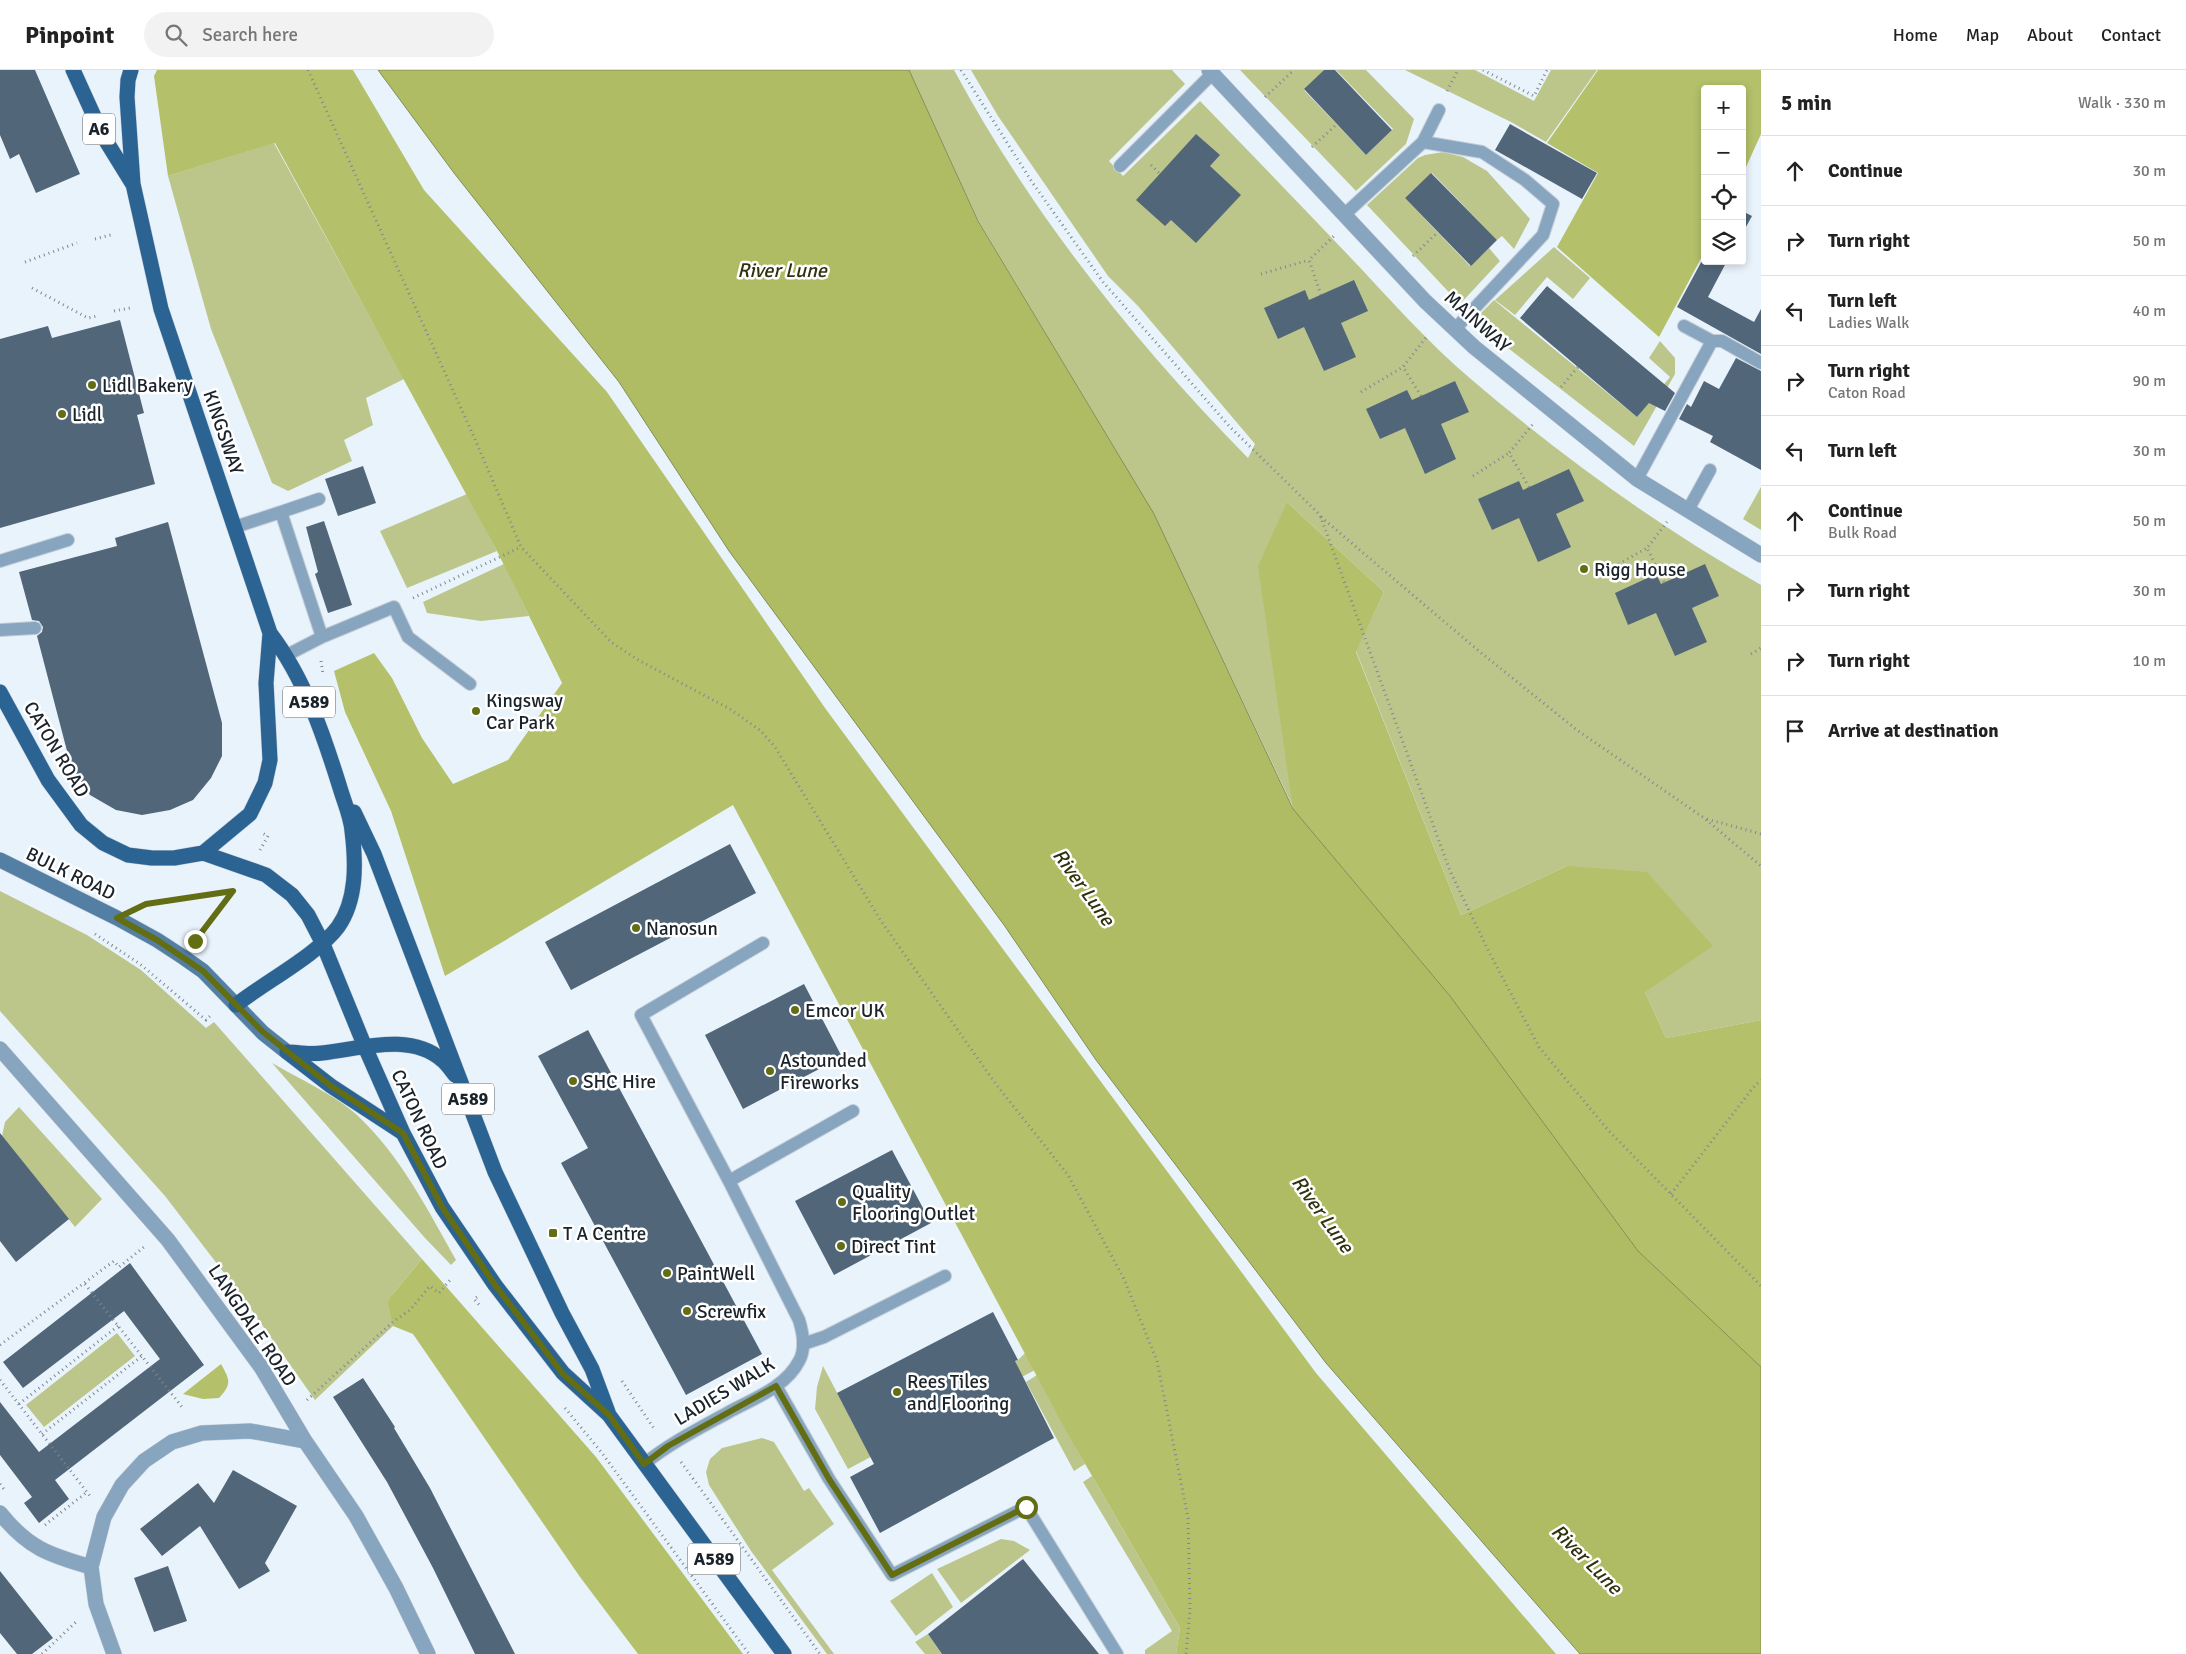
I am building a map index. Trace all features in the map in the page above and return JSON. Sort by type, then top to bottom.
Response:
[{"type":"main road","name":"A6","points":[[73,70],[103,136],[133,184]]},
{"type":"main road","name":"A589","points":[[132,70],[128,80],[128,97],[133,184]]},
{"type":"main road","name":"KINGSWAY","points":[[133,184],[161,309],[270,633]]},
{"type":"main road","name":"A589","points":[[270,633],[287,655],[314,713],[336,777]]},
{"type":"main road","name":"A589","points":[[203,853],[250,814],[265,783],[270,760],[266,683],[270,633]]},
{"type":"main road","name":"CATON ROAD","points":[[0,692],[48,780],[81,825],[103,843],[128,855],[152,858],[174,858],[203,853],[266,875],[292,895],[308,914],[323,944],[403,1133],[442,1207],[495,1285],[563,1374],[609,1415],[784,1654]]},
{"type":"main road","name":"CATON ROAD","points":[[336,777],[374,854],[495,1172],[546,1279],[592,1369],[609,1415]]},
{"type":"main road","points":[[236,1005],[323,944],[344,917],[351,899],[353,876],[352,829],[336,777]]},
{"type":"main road","points":[[288,1052],[320,1054],[365,1047],[406,1044],[424,1049],[442,1060],[461,1081]]},
{"type":"main road","points":[[288,1052],[331,1086],[403,1133]]},
{"type":"street","name":"MAINWAY","points":[[1211,72],[1397,271],[1455,329],[1637,479],[1761,555]]},
{"type":"street","name":"BULK ROAD","points":[[0,860],[157,940],[203,971],[263,1032],[288,1052]]},
{"type":"street","name":"LANGDALE ROAD","points":[[0,1049],[134,1200],[184,1260],[261,1367],[305,1441],[356,1516],[396,1588],[428,1654]]},
{"type":"street","points":[[114,1654],[96,1604],[91,1567],[104,1517],[122,1485],[144,1461],[172,1442],[202,1433],[250,1431],[305,1441]]},
{"type":"street","points":[[0,1513],[15,1531],[32,1546],[53,1556],[91,1567]]},
{"type":"lane","points":[[1120,166],[1211,72]]},
{"type":"lane","points":[[1348,217],[1423,142],[1439,110]]},
{"type":"lane","points":[[1423,142],[1482,152],[1525,180],[1553,204],[1543,235],[1455,329]]},
{"type":"lane","points":[[1684,326],[1712,340],[1722,341],[1761,363]]},
{"type":"lane","points":[[1637,479],[1712,340]]},
{"type":"lane","points":[[1683,507],[1710,470]]},
{"type":"lane","points":[[235,527],[319,498]]},
{"type":"lane","points":[[281,512],[322,637]]},
{"type":"lane","points":[[0,561],[68,540]]},
{"type":"lane","points":[[287,655],[322,637],[394,606],[408,637],[470,684]]},
{"type":"lane","points":[[0,630],[35,628]]},
{"type":"lane","points":[[763,943],[641,1015],[729,1181],[799,1320],[803,1344],[824,1337],[945,1276]]},
{"type":"lane","points":[[729,1181],[853,1111]]},
{"type":"lane","name":"LADIES WALK","points":[[644,1464],[668,1446],[776,1386],[792,1373],[800,1360],[803,1344]]},
{"type":"lane","points":[[776,1386],[829,1479],[892,1575],[1026,1507],[1117,1654]]},
{"type":"path","points":[[308,70],[474,437],[521,546],[611,642],[640,661],[730,708],[761,731],[785,759],[881,921],[995,1083],[1068,1175],[1092,1218],[1124,1279],[1157,1361],[1188,1518],[1190,1610],[1186,1654]]},
{"type":"path","points":[[961,70],[1032,182],[1103,282],[1230,427],[1320,516],[1480,652],[1577,730],[1704,818],[1761,866]]},
{"type":"path","points":[[1263,99],[1294,70]]},
{"type":"path","points":[[1483,70],[1534,96],[1547,70]]},
{"type":"path","points":[[1297,162],[1337,124]]},
{"type":"path","points":[[1261,274],[1309,260],[1348,217]]},
{"type":"path","points":[[1397,271],[1438,232]]},
{"type":"path","points":[[95,239],[114,234]]},
{"type":"path","points":[[25,262],[77,243]]},
{"type":"path","points":[[1309,260],[1321,295]]},
{"type":"path","points":[[32,288],[88,318],[97,316]]},
{"type":"path","points":[[114,311],[130,308]]},
{"type":"path","points":[[1361,392],[1403,367],[1429,334],[1455,329]]},
{"type":"path","points":[[1403,367],[1421,396]]},
{"type":"path","points":[[1473,476],[1508,453],[1548,407],[1578,367]]},
{"type":"path","points":[[1508,453],[1529,487]]},
{"type":"path","points":[[1610,569],[1647,548],[1683,507]]},
{"type":"path","points":[[1320,516],[1450,871],[1487,948],[1539,1046],[1608,1130],[1761,1286]]},
{"type":"path","points":[[420,594],[521,546]]},
{"type":"path","points":[[1647,548],[1664,582]]},
{"type":"path","points":[[1751,654],[1761,648]]},
{"type":"path","points":[[1704,818],[1761,834]]},
{"type":"path","points":[[258,852],[268,836],[259,832]]},
{"type":"path","points":[[195,941],[237,885]]},
{"type":"path","points":[[117,918],[146,904],[233,891]]},
{"type":"path","points":[[87,931],[140,964],[206,1020],[212,1014]]},
{"type":"path","points":[[1671,1194],[1761,1080]]},
{"type":"path","points":[[0,1345],[114,1261],[119,1267],[147,1245]]},
{"type":"path","points":[[301,1406],[394,1321],[410,1310],[430,1286],[439,1293],[451,1279]]},
{"type":"path","points":[[85,1284],[182,1407]]},
{"type":"path","points":[[474,1299],[485,1312]]},
{"type":"path","points":[[18,1404],[118,1326]]},
{"type":"path","points":[[42,1434],[142,1356]]},
{"type":"path","points":[[0,1380],[89,1494],[41,1528]]},
{"type":"path","points":[[559,1401],[602,1453],[749,1654]]},
{"type":"path","points":[[692,1476],[820,1654]]},
{"type":"path","points":[[0,1484],[10,1497]]},
{"type":"path","points":[[42,1654],[79,1619],[84,1618]]},
{"type":"shaded area","points":[[157,70],[353,70],[424,190],[607,392],[825,708],[1316,1373],[1556,1654],[1176,1654],[1180,1628],[1066,1431],[733,805],[445,976],[391,811],[345,712],[334,671],[374,653],[392,678],[422,738],[453,784],[508,760],[562,683],[497,551],[275,143],[168,176],[154,76]]},
{"type":"shaded area","points":[[909,70],[954,70],[1016,175],[1087,274],[1165,369],[1248,458],[1255,444],[1138,306],[1108,276],[998,116],[971,70],[1172,70],[1185,84],[1109,161],[1123,176],[1200,101],[1424,336],[1472,380],[1540,436],[1648,515],[1761,585],[1761,1020],[1666,1038],[1645,992],[1567,866],[1461,915],[1356,651],[1384,592],[1287,502],[1294,809],[1154,514],[978,220]]},
{"type":"shaded area","points":[[1240,70],[1324,70],[1304,90],[1366,155],[1393,129],[1336,70],[1366,70],[1414,119],[1406,144],[1356,191]]},
{"type":"shaded area","points":[[1405,70],[1475,70],[1534,101],[1551,70],[1597,70],[1546,142],[1511,122]]},
{"type":"shaded area","points":[[1598,70],[1761,70],[1761,134],[1746,167],[1746,85],[1701,85],[1701,258],[1659,337],[1557,247],[1598,173],[1547,143]]},
{"type":"shaded area","points":[[274,143],[404,379],[366,398],[373,425],[344,440],[352,461],[288,491],[272,483],[211,329],[168,176]]},
{"type":"shaded area","points":[[1443,152],[1463,157],[1487,171],[1530,219],[1514,249],[1502,236],[1497,240],[1432,173],[1405,198],[1470,266],[1489,248],[1500,261],[1461,303],[1367,205],[1418,158]]},
{"type":"shaded area","points":[[1554,247],[1590,278],[1573,299],[1547,277],[1515,315],[1495,300]]},
{"type":"shaded area","points":[[1494,300],[1637,417],[1670,377],[1649,358],[1660,341],[1675,358],[1675,374],[1634,446],[1508,348],[1477,321],[1480,314]]},
{"type":"shaded area","points":[[1761,487],[1761,530],[1743,519]]},
{"type":"shaded area","points":[[467,494],[497,551],[407,588],[380,531]]},
{"type":"shaded area","points":[[1287,502],[1384,592],[1356,652],[1461,915],[1567,866],[1647,872],[1713,946],[1645,992],[1666,1038],[1761,1020],[1761,1367],[1638,1251],[1450,996],[1293,809],[1258,566]]},
{"type":"shaded area","points":[[504,564],[529,616],[481,621],[427,613],[423,602]]},
{"type":"shaded area","points":[[0,891],[87,935],[141,970],[206,1028],[214,1022],[422,1259],[391,1296],[393,1326],[315,1400],[241,1295],[165,1196],[0,1011]]},
{"type":"shaded area","points":[[272,1063],[338,1101],[357,1115],[372,1131],[400,1165],[424,1203],[456,1260],[451,1265],[425,1238]]},
{"type":"shaded area","points":[[19,1107],[102,1199],[75,1227],[2,1136],[5,1122]]},
{"type":"shaded area","points":[[422,1259],[596,1457],[743,1654],[638,1654],[580,1577],[413,1334],[393,1326],[388,1303],[391,1296]]},
{"type":"shaded area","points":[[117,1333],[135,1356],[44,1427],[26,1405]]},
{"type":"shaded area","points":[[1025,1353],[1035,1370],[848,1469],[815,1409],[817,1387],[823,1366],[862,1440],[1018,1360]]},
{"type":"shaded area","points":[[221,1364],[228,1378],[228,1385],[219,1398],[203,1399],[183,1394]]},
{"type":"shaded area","points":[[1037,1375],[1085,1464],[1074,1471],[1026,1382]]},
{"type":"shaded area","points":[[762,1438],[774,1442],[804,1491],[809,1488],[834,1524],[772,1570],[834,1654],[827,1654],[751,1551],[709,1485],[706,1472],[710,1459],[722,1448]]},
{"type":"shaded area","points":[[1092,1476],[1180,1628],[1176,1654],[1145,1654],[1145,1650],[1172,1631],[1083,1482]]},
{"type":"shaded area","points":[[1001,1539],[1014,1541],[1030,1550],[961,1603],[937,1569]]},
{"type":"shaded area","points":[[932,1573],[953,1607],[916,1636],[890,1601]]},
{"type":"shaded area","points":[[928,1634],[942,1654],[925,1654],[915,1642]]},
{"type":"water","name":"River Lune","points":[[378,70],[909,70],[978,221],[1154,514],[1293,809],[1450,996],[1638,1251],[1761,1367],[1761,1654],[1580,1654],[1326,1363],[1096,1060],[1004,925],[729,551],[619,382],[454,173]]},
{"type":"building","points":[[0,70],[35,70],[80,174],[36,193],[19,154],[10,159],[0,135]]},
{"type":"building","points":[[1324,70],[1335,70],[1392,130],[1366,155],[1304,89]]},
{"type":"building","points":[[1510,124],[1597,173],[1582,199],[1495,150]]},
{"type":"building","points":[[1196,134],[1220,155],[1210,166],[1241,195],[1196,243],[1171,220],[1165,226],[1136,200]]},
{"type":"building","points":[[1431,173],[1497,240],[1471,266],[1405,198]]},
{"type":"building","points":[[1746,213],[1752,216],[1746,227]]},
{"type":"building","points":[[1701,262],[1701,265],[1725,265],[1708,297],[1754,322],[1761,309],[1761,354],[1677,307]]},
{"type":"building","points":[[1354,280],[1368,311],[1341,323],[1356,357],[1324,371],[1304,327],[1278,339],[1264,308],[1305,290],[1309,300]]},
{"type":"building","points":[[1547,286],[1675,393],[1665,411],[1649,403],[1637,417],[1520,318]]},
{"type":"building","name":"Lidl","points":[[120,320],[144,413],[137,415],[155,484],[0,528],[0,339],[48,326],[52,338]]},
{"type":"building","points":[[1736,358],[1761,371],[1761,470],[1710,442],[1713,436],[1679,419],[1687,404],[1691,407],[1704,381],[1719,389]]},
{"type":"building","points":[[1455,381],[1469,412],[1441,424],[1456,459],[1425,474],[1405,428],[1380,439],[1366,409],[1407,390],[1412,400]]},
{"type":"building","points":[[363,466],[376,503],[338,516],[325,479]]},
{"type":"building","points":[[1569,469],[1584,501],[1556,514],[1571,547],[1538,562],[1519,518],[1492,530],[1478,499],[1519,481],[1523,490]]},
{"type":"building","points":[[324,521],[352,605],[328,613],[315,574],[318,572],[306,527]]},
{"type":"building","points":[[168,522],[222,723],[222,756],[211,778],[193,800],[170,810],[142,815],[116,810],[90,795],[72,770],[37,636],[42,632],[43,627],[39,621],[32,620],[19,572],[117,546],[115,538]]},
{"type":"building","points":[[1705,564],[1719,596],[1692,608],[1707,642],[1675,656],[1656,613],[1628,625],[1615,593],[1656,574],[1661,584]]},
{"type":"building","points":[[730,844],[756,893],[571,990],[545,942]]},
{"type":"building","points":[[804,984],[842,1057],[743,1109],[705,1035]]},
{"type":"building","points":[[588,1030],[762,1354],[686,1395],[561,1163],[588,1148],[538,1056]]},
{"type":"building","points":[[0,1133],[69,1219],[16,1262],[0,1241]]},
{"type":"building","points":[[892,1150],[931,1223],[834,1275],[795,1201]]},
{"type":"building","points":[[130,1263],[204,1365],[55,1480],[69,1499],[39,1523],[24,1503],[32,1497],[0,1455],[0,1402],[39,1452],[160,1359],[124,1311],[23,1388],[3,1362]]},
{"type":"building","points":[[993,1312],[1018,1360],[1015,1361],[1054,1438],[880,1533],[850,1477],[874,1464],[837,1393]]},
{"type":"building","points":[[363,1378],[395,1427],[430,1488],[515,1654],[475,1654],[433,1568],[387,1482],[333,1397]]},
{"type":"building","points":[[233,1470],[297,1506],[265,1563],[270,1571],[239,1589],[200,1526],[162,1556],[140,1529],[198,1483],[214,1503]]},
{"type":"building","points":[[1023,1559],[1099,1654],[942,1654],[928,1634]]},
{"type":"building","points":[[168,1566],[187,1621],[154,1632],[134,1578]]},
{"type":"building","points":[[0,1571],[53,1638],[32,1654],[17,1654],[0,1633]]},
{"type":"place","name":"Lidl Bakery","points":[[92,385]]},
{"type":"place","name":"Lidl","points":[[62,414]]},
{"type":"place","name":"Rigg House","points":[[1584,569]]},
{"type":"place","name":"Kingsway Car Park","points":[[476,711]]},
{"type":"place","name":"Nanosun","points":[[636,928]]},
{"type":"place","name":"Emcor UK","points":[[795,1010]]},
{"type":"place","name":"Astounded Fireworks","points":[[770,1071]]},
{"type":"place","name":"SHC Hire","points":[[573,1081]]},
{"type":"place","name":"Quality Flooring Outlet","points":[[842,1202]]},
{"type":"place","name":"T A Centre","points":[[553,1233]]},
{"type":"place","name":"Direct Tint","points":[[841,1246]]},
{"type":"place","name":"PaintWell","points":[[667,1273]]},
{"type":"place","name":"Screwfix","points":[[687,1311]]},
{"type":"place","name":"Rees Tiles and Flooring","points":[[897,1392]]},
{"type":"route","points":[[195,941],[233,891],[146,904],[117,918],[157,940],[203,971],[263,1032],[331,1086],[403,1133],[442,1207],[495,1285],[563,1374],[609,1415],[644,1464],[661,1450],[776,1386],[829,1479],[892,1575],[1026,1507]]}]
